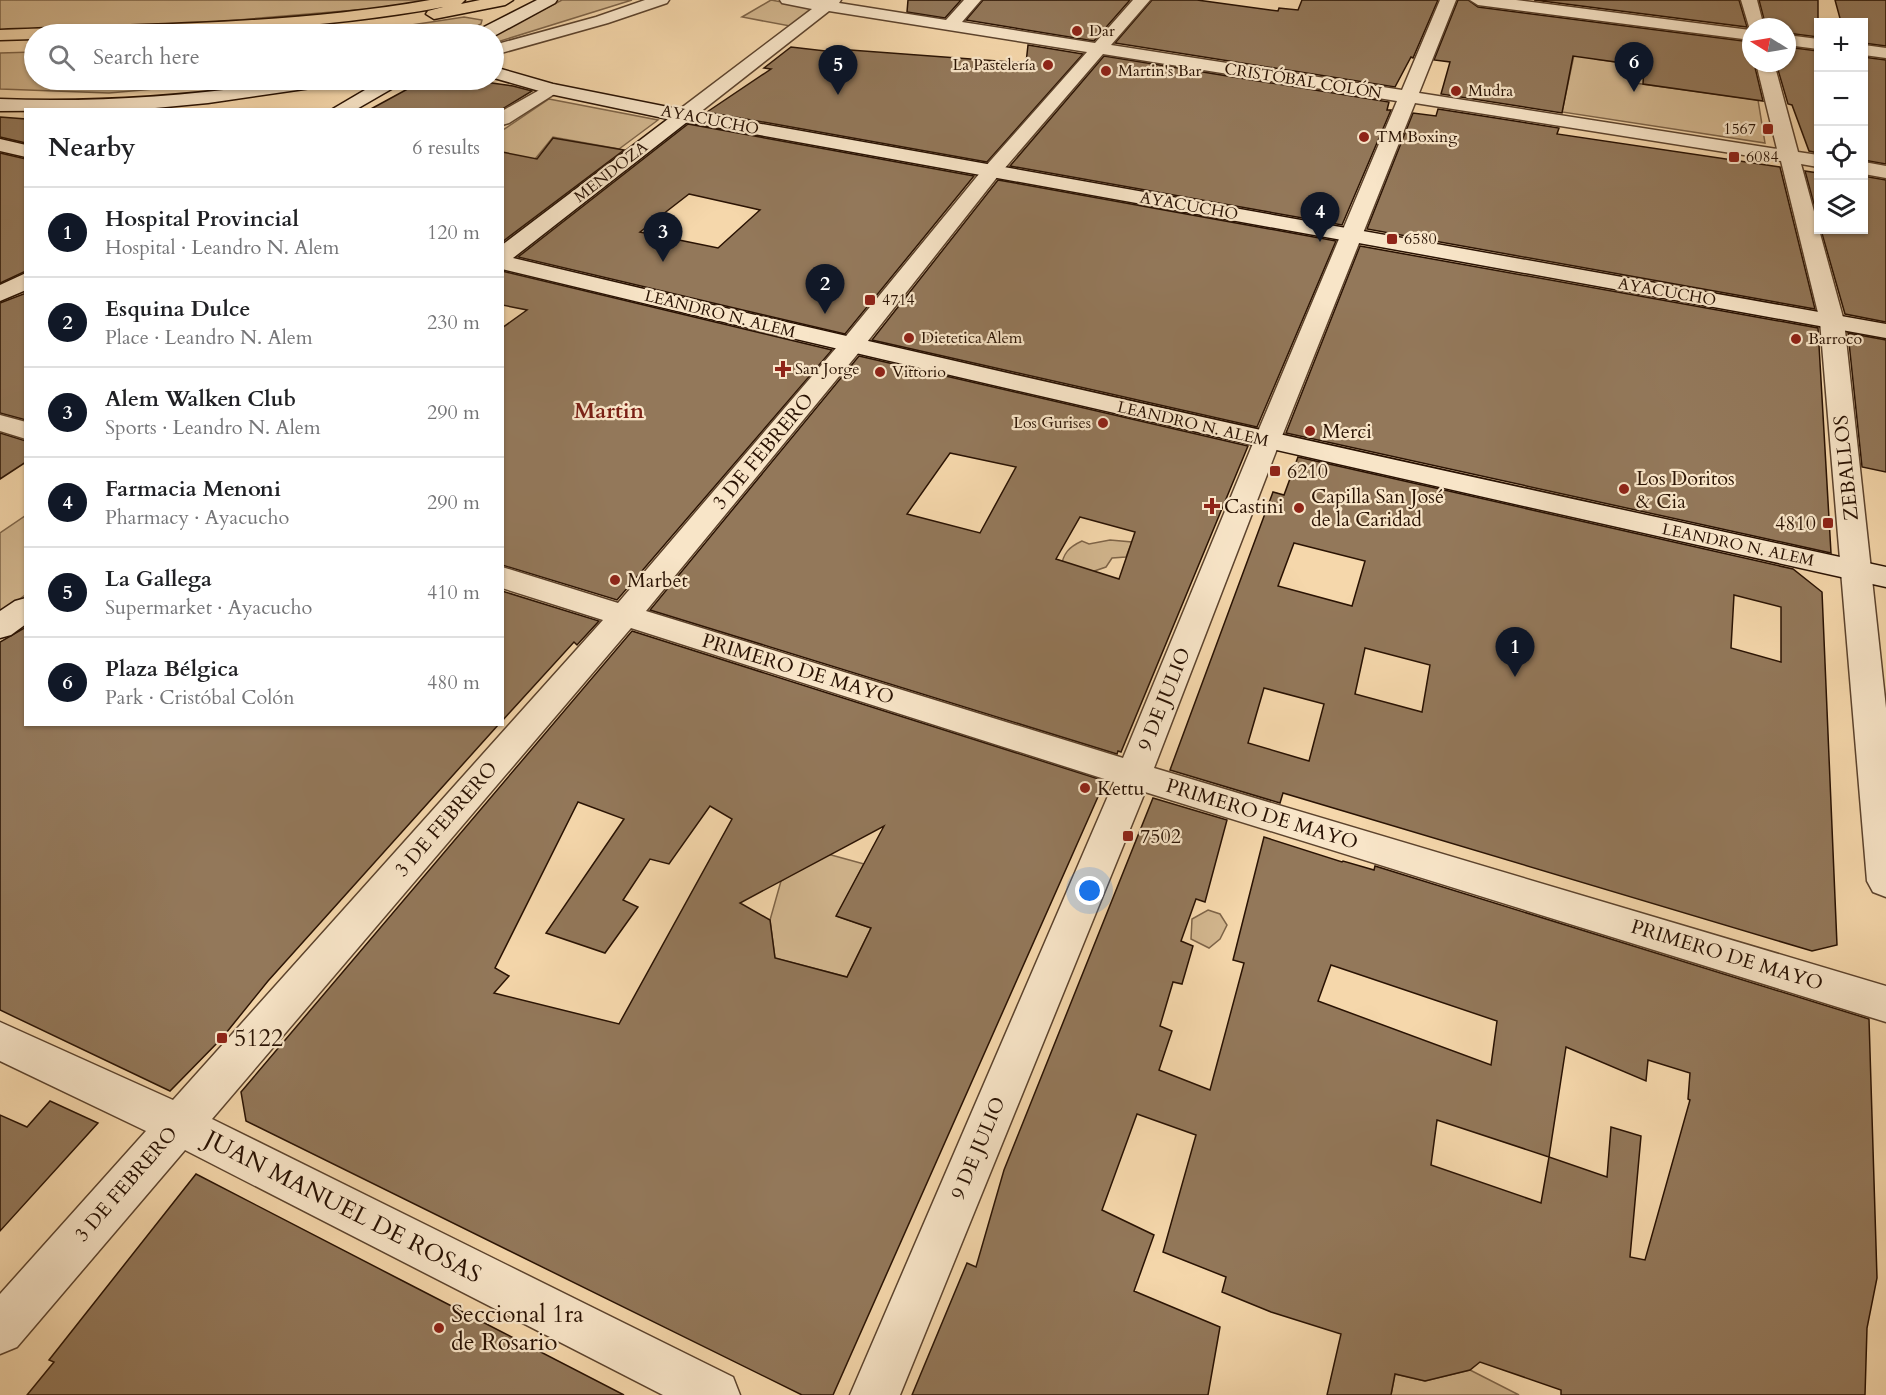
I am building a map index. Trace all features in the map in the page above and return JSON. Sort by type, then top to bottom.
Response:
[{"type":"main road","points":[[358,24],[458,5],[503,0]]},
{"type":"main road","points":[[458,5],[489,14],[495,20]]},
{"type":"main road","points":[[257,24],[424,11]]},
{"type":"main road","points":[[0,35],[24,34]]},
{"type":"main road","points":[[0,46],[24,45]]},
{"type":"street","points":[[492,24],[502,11],[503,0]]},
{"type":"street","points":[[503,24],[549,0]]},
{"type":"street","points":[[504,47],[602,20],[661,0]]},
{"type":"street","name":"CRISTÓBAL COLÓN","points":[[788,0],[828,3],[949,26],[1098,50],[1814,160]]},
{"type":"street","points":[[949,26],[973,0]]},
{"type":"street","name":"3 DE FEBRERO","points":[[0,1330],[625,615],[852,346],[991,172],[1142,0]]},
{"type":"street","name":"9 DE JULIO","points":[[875,1395],[1134,775],[1267,441],[1448,0]]},
{"type":"street","points":[[1478,0],[1742,34]]},
{"type":"street","points":[[1749,0],[1753,18]]},
{"type":"street","name":"MENDOZA","points":[[504,254],[828,3]]},
{"type":"street","points":[[1796,41],[1814,43]]},
{"type":"street","points":[[1868,51],[1886,53]]},
{"type":"street","name":"ZEBALLOS","points":[[1767,72],[1832,321],[1871,574],[1886,881]]},
{"type":"street","name":"AYACUCHO","points":[[504,75],[550,89],[683,116],[1886,331]]},
{"type":"street","points":[[504,118],[550,89]]},
{"type":"street","points":[[0,105],[134,104],[250,90]]},
{"type":"street","points":[[344,108],[376,90]]},
{"type":"street","points":[[0,145],[24,151]]},
{"type":"street","points":[[1868,169],[1886,172]]},
{"type":"street","name":"LEANDRO N. ALEM","points":[[504,262],[852,346],[1267,441],[1871,574]]},
{"type":"street","points":[[0,294],[24,281]]},
{"type":"street","points":[[0,423],[24,430]]},
{"type":"street","name":"PRIMERO DE MAYO","points":[[504,578],[1134,775],[1886,1004]]},
{"type":"street","points":[[0,627],[24,609]]},
{"type":"street","name":"JUAN MANUEL DE ROSAS","points":[[0,1041],[178,1124],[715,1395]]},
{"type":"shaded area","points":[[0,0],[436,0],[362,11],[201,23],[24,24],[24,29],[0,30]]},
{"type":"shaded area","points":[[562,0],[632,0],[504,40],[504,30]]},
{"type":"shaded area","points":[[771,0],[814,8],[790,26],[742,17]]},
{"type":"shaded area","points":[[464,17],[482,20],[481,24],[418,24]]},
{"type":"shaded area","points":[[1578,36],[1595,59],[1637,65],[1635,83],[1758,100],[1765,143],[1562,112]]},
{"type":"shaded area","points":[[24,52],[24,90],[0,89],[0,53]]},
{"type":"shaded area","points":[[27,90],[143,90],[109,93]]},
{"type":"shaded area","points":[[549,99],[658,120],[619,149],[553,137],[531,164],[504,158],[504,129]]},
{"type":"shaded area","points":[[24,517],[24,596],[0,614],[0,533]]},
{"type":"shaded area","points":[[1110,540],[1132,542],[1126,557],[1112,558],[1106,567],[1074,578],[1061,568],[1065,554],[1077,543],[1082,541],[1089,544]]},
{"type":"shaded area","points":[[824,853],[864,864],[837,916],[871,928],[847,977],[775,958],[770,920],[781,881]]},
{"type":"shaded area","points":[[1208,910],[1220,914],[1227,925],[1220,939],[1209,948],[1191,939],[1192,919]]},
{"type":"shaded area","points":[[1470,1370],[1519,1395],[1391,1395],[1395,1374],[1425,1381]]},
{"type":"building","points":[[908,0],[961,0],[945,18],[907,12]]},
{"type":"building","points":[[983,0],[1130,0],[1094,41],[966,20]]},
{"type":"building","points":[[1152,0],[1197,0],[1278,11],[1279,8],[1298,10],[1302,0],[1438,0],[1413,58],[1411,57],[1395,87],[1115,43]]},
{"type":"building","points":[[1458,0],[1468,0],[1478,7],[1742,41],[1742,72],[1756,72],[1763,101],[1643,84],[1644,66],[1573,56],[1562,113],[1441,94],[1450,62],[1434,60]]},
{"type":"building","points":[[1534,0],[1739,0],[1744,18],[1742,18],[1742,26]]},
{"type":"building","points":[[1759,0],[1818,0],[1818,18],[1814,18],[1814,36],[1796,34],[1796,18],[1764,18]]},
{"type":"building","points":[[1835,0],[1886,0],[1886,46],[1868,44],[1868,18],[1840,18]]},
{"type":"building","points":[[1028,45],[1083,54],[987,162],[707,112],[771,69],[764,68],[791,47],[834,52],[837,49],[1026,63]]},
{"type":"building","points":[[1796,48],[1814,50],[1814,152],[1809,151],[1792,105],[1788,104],[1779,72],[1796,72]]},
{"type":"building","points":[[1104,56],[1389,102],[1387,110],[1391,110],[1342,225],[1010,166]]},
{"type":"building","points":[[1868,58],[1886,60],[1886,164],[1868,161]]},
{"type":"building","points":[[504,85],[532,91],[504,108],[373,108],[406,90],[504,90]]},
{"type":"building","points":[[1438,109],[1559,128],[1557,134],[1780,167],[1815,309],[1367,229],[1413,113],[1436,116]]},
{"type":"building","points":[[0,117],[24,119],[24,143],[0,137]]},
{"type":"building","points":[[688,124],[974,176],[845,334],[518,257]],"holes":[[[689,194],[760,210],[718,248],[640,232]]]},
{"type":"building","points":[[553,138],[624,150],[504,240],[504,152],[537,159]]},
{"type":"building","points":[[0,153],[24,159],[24,272],[0,283]]},
{"type":"building","points":[[1805,171],[1814,172],[1814,204]]},
{"type":"building","points":[[1868,177],[1886,180],[1886,322],[1845,314],[1822,234],[1868,234]]},
{"type":"building","points":[[998,180],[1336,241],[1257,427],[872,340]]},
{"type":"building","points":[[1360,246],[1818,328],[1831,553],[1286,433]]},
{"type":"building","points":[[504,271],[832,350],[617,600],[504,566],[504,327],[527,310],[504,305]]},
{"type":"building","points":[[24,294],[24,419],[0,413],[0,303]]},
{"type":"building","points":[[1848,333],[1886,340],[1886,472],[1862,467]]},
{"type":"building","points":[[859,356],[1248,446],[1121,752],[1118,751],[1117,754],[650,610]],"holes":[[[950,453],[1016,467],[980,533],[907,514]],[[1080,517],[1135,532],[1119,579],[1056,559]]]},
{"type":"building","points":[[0,433],[24,440],[24,463],[0,479]]},
{"type":"building","points":[[1298,457],[1793,569],[1822,592],[1837,945],[1812,951],[1283,793],[1280,803],[1170,770],[1273,492],[1284,495]],"holes":[[[1294,543],[1365,561],[1352,606],[1278,586]],[[1734,595],[1781,607],[1781,662],[1731,648]],[[1365,648],[1430,665],[1422,712],[1355,694]],[[1264,688],[1324,704],[1309,761],[1248,743]]]},
{"type":"building","points":[[504,592],[599,621],[577,645],[574,642],[504,719]]},
{"type":"building","points":[[24,628],[24,726],[497,726],[268,981],[222,1038],[170,1091],[0,1010],[0,642]]},
{"type":"building","points":[[632,631],[1105,781],[833,1395],[802,1395],[246,1121],[241,1092]],"holes":[[[578,802],[624,819],[546,933],[605,953],[638,907],[623,900],[650,859],[669,864],[710,806],[732,819],[619,1024],[494,993],[509,976],[495,968]],[[884,826],[836,916],[871,928],[847,977],[775,958],[770,920],[740,903]]]},
{"type":"building","points":[[1153,798],[1227,820],[1205,902],[1196,899],[1181,941],[1193,946],[1182,984],[1173,982],[1160,1026],[1172,1031],[1159,1070],[1210,1090],[1244,963],[1233,960],[1264,837],[1342,862],[1374,870],[1375,866],[1869,1019],[1877,1278],[1867,1328],[1865,1395],[1561,1395],[1561,1390],[1480,1362],[1470,1370],[1425,1381],[1395,1374],[1391,1395],[1327,1395],[1341,1334],[1271,1312],[1222,1292],[1226,1277],[1163,1252],[1196,1135],[1137,1114],[1102,1210],[1154,1235],[1134,1291],[1220,1327],[1208,1395],[912,1395],[967,1263],[976,1267],[1004,1170]],"holes":[[[1331,965],[1497,1021],[1491,1065],[1318,1001]],[[1566,1047],[1646,1081],[1648,1060],[1690,1073],[1688,1099],[1690,1100],[1645,1260],[1630,1257],[1641,1136],[1611,1127],[1607,1177],[1549,1157]],[[1437,1120],[1549,1157],[1541,1203],[1431,1165]]]},
{"type":"building","points":[[50,1101],[98,1123],[0,1231],[0,1115],[27,1127]]},
{"type":"building","points":[[196,1174],[624,1395],[27,1395],[54,1362],[49,1360]]},
{"type":"place","name":"Dar","points":[[1077,31]]},
{"type":"place","name":"La Pastelería","points":[[1048,65]]},
{"type":"place","name":"Martin's Bar","points":[[1106,71]]},
{"type":"place","name":"Mudra","points":[[1456,91]]},
{"type":"place","name":"Plaza Bélgica","points":[[1634,92]]},
{"type":"place","name":"La Gallega","points":[[838,95]]},
{"type":"place","name":"1567","points":[[1768,129]]},
{"type":"place","name":"TM Boxing","points":[[1364,137]]},
{"type":"place","name":"6084","points":[[1734,157]]},
{"type":"place","name":"6580","points":[[1392,239]]},
{"type":"place","name":"Farmacia Menoni","points":[[1320,242]]},
{"type":"place","name":"Alem Walken Club","points":[[663,262]]},
{"type":"place","name":"4714","points":[[870,300]]},
{"type":"place","name":"Esquina Dulce","points":[[825,314]]},
{"type":"place","name":"Dietetica Alem","points":[[909,338]]},
{"type":"place","name":"Barroco","points":[[1796,339]]},
{"type":"place","name":"San Jorge","points":[[783,369]]},
{"type":"place","name":"Vittorio","points":[[880,372]]},
{"type":"place","name":"Los Gurises","points":[[1103,423]]},
{"type":"place","name":"Merci","points":[[1310,431]]},
{"type":"place","name":"6210","points":[[1275,471]]},
{"type":"place","name":"Los Doritos & Cia","points":[[1624,489]]},
{"type":"place","name":"Castini","points":[[1212,506]]},
{"type":"place","name":"Capilla San José de la Caridad","points":[[1299,508]]},
{"type":"place","name":"4810","points":[[1828,523]]},
{"type":"place","name":"Marbet","points":[[615,580]]},
{"type":"place","name":"Hospital Provincial","points":[[1515,677]]},
{"type":"place","name":"Kettu","points":[[1085,788]]},
{"type":"place","name":"7502","points":[[1128,836]]},
{"type":"place","name":"5122","points":[[222,1038]]},
{"type":"place","name":"Seccional 1ra de Rosario","points":[[439,1328]]},
{"type":"district","name":"Martin","points":[[609,411]]}]
